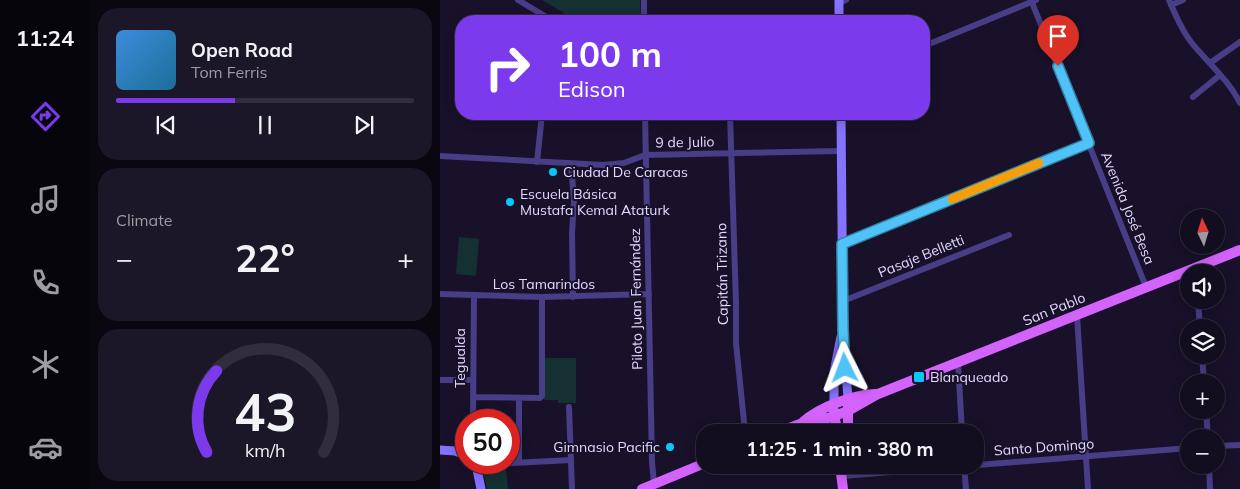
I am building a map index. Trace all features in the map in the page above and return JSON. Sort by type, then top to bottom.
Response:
[{"type":"main road","points":[[840,15],[841,1]]},
{"type":"main road","points":[[841,120],[842,301],[848,424]]},
{"type":"main road","name":"San Pablo","points":[[1209,264],[1240,250]]},
{"type":"main road","name":"San Pablo","points":[[800,424],[848,411],[878,394],[1146,287],[1180,275]]},
{"type":"main road","points":[[836,424],[834,372],[837,350],[843,330]]},
{"type":"main road","name":"San Pablo","points":[[800,424],[808,417],[834,404],[862,395],[878,394]]},
{"type":"main road","points":[[440,450],[455,451]]},
{"type":"main road","points":[[642,489],[696,467]]},
{"type":"main road","points":[[477,474],[481,489]]},
{"type":"main road","points":[[842,476],[843,489]]},
{"type":"street","points":[[518,0],[542,15]]},
{"type":"street","points":[[644,0],[644,15]]},
{"type":"street","points":[[1183,0],[1170,3],[1184,33],[1230,86],[1240,103]]},
{"type":"street","points":[[930,44],[1033,1]]},
{"type":"street","name":"Avenida José Besa","points":[[1033,1],[1146,287]]},
{"type":"street","points":[[1210,64],[1240,42]]},
{"type":"street","points":[[1193,97],[1220,75]]},
{"type":"street","points":[[537,162],[541,120]]},
{"type":"street","name":"Piloto Juan Fernández","points":[[645,120],[654,484]]},
{"type":"street","name":"Capitán Trizano","points":[[730,120],[736,349],[744,424]]},
{"type":"street","points":[[842,244],[1089,143]]},
{"type":"street","name":"9 de Julio","points":[[440,156],[604,165],[631,161],[645,155],[841,151]]},
{"type":"street","points":[[571,164],[574,200],[572,233],[573,297]]},
{"type":"street","name":"Pasaje Belletti","points":[[842,301],[1009,235]]},
{"type":"street","name":"Los Tamarindos","points":[[440,294],[573,297],[649,294]]},
{"type":"street","name":"Tegualda","points":[[474,295],[474,409]]},
{"type":"street","points":[[473,398],[540,398],[542,396],[542,297]]},
{"type":"street","points":[[1077,315],[1088,489]]},
{"type":"street","points":[[958,362],[962,424]]},
{"type":"street","points":[[440,380],[473,380]]},
{"type":"street","points":[[519,398],[519,409]]},
{"type":"street","points":[[569,407],[572,489]]},
{"type":"street","points":[[1225,446],[1240,445]]},
{"type":"street","name":"Santo Domingo","points":[[984,465],[1180,449]]},
{"type":"street","points":[[520,462],[571,460]]},
{"type":"street","name":"Santo Domingo","points":[[842,476],[866,474]]},
{"type":"street","points":[[965,474],[966,489]]},
{"type":"street","points":[[1209,474],[1210,489]]},
{"type":"green space","points":[[542,0],[640,0],[641,15],[567,15]]},
{"type":"green space","points":[[459,237],[479,239],[476,276],[456,274]]},
{"type":"green space","points":[[544,358],[576,358],[576,403],[558,403],[558,400],[544,400]]},
{"type":"green space","points":[[483,474],[506,474],[508,489],[487,489]]},
{"type":"slow traffic","points":[[952,199],[1039,163]]},
{"type":"place","name":"Ciudad De Caracas","points":[[553,172]]},
{"type":"place","name":"Escuela Básica Mustafa Kemal Ataturk","points":[[510,202]]},
{"type":"place","name":"Blanqueado","points":[[919,377]]},
{"type":"place","name":"Gimnasio Pacific","points":[[670,447]]},
{"type":"route","points":[[845,368],[842,244],[1089,143],[1058,66]]}]
